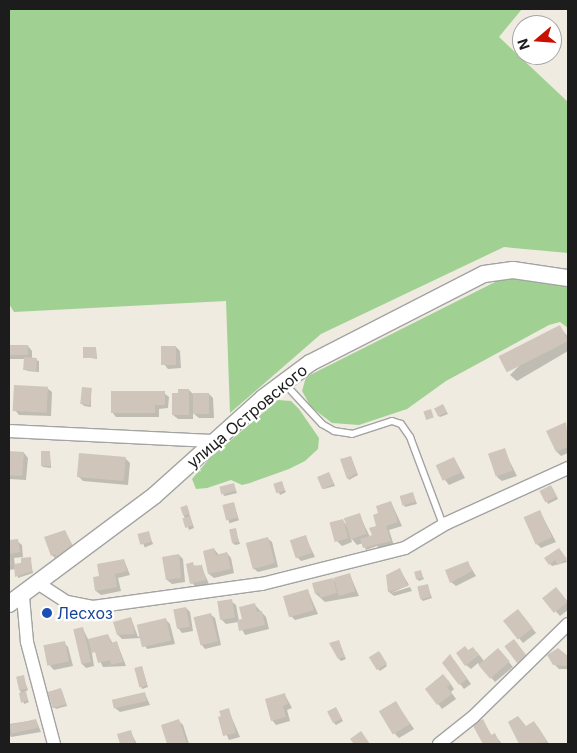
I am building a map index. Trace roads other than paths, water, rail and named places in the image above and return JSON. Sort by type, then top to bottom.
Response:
[{"type":"street","name":"улица Островского","points":[[16,600],[40,584],[155,495],[284,383],[310,363],[484,274],[514,270],[568,278]]},
{"type":"street","points":[[9,431],[216,441]]},
{"type":"street","points":[[40,584],[67,602],[94,607],[213,593],[262,584],[405,548],[443,526],[568,468]]},
{"type":"street","points":[[16,600],[54,744]]},
{"type":"street","points":[[439,744],[473,717],[568,624]]},
{"type":"lane","points":[[284,383],[311,414],[334,431],[352,434],[392,421],[401,424],[410,438],[443,526]]},
{"type":"place","name":"Лесхоз","points":[[47,613]]}]
